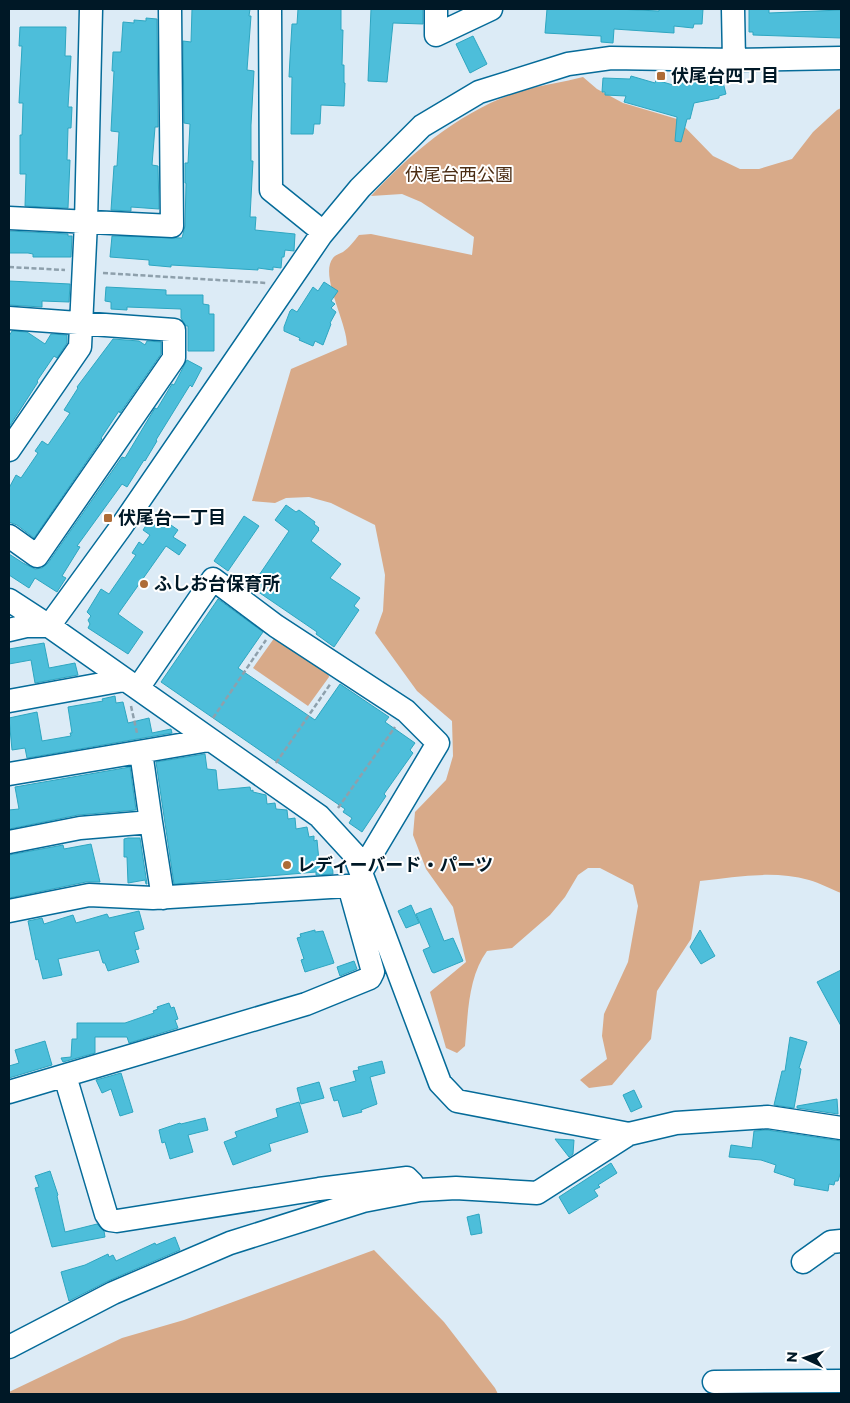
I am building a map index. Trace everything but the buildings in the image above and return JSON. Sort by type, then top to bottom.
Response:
[{"type":"street","points":[[9,450],[80,347],[86,222],[91,9]]},
{"type":"street","points":[[9,218],[172,226],[170,9]]},
{"type":"street","points":[[270,9],[271,190],[323,232]]},
{"type":"street","points":[[436,9],[436,35],[491,9]]},
{"type":"street","points":[[733,9],[734,60]]},
{"type":"street","points":[[49,626],[121,527],[323,232],[360,188],[422,126],[479,92],[568,64],[611,58],[734,60],[841,58]]},
{"type":"street","points":[[9,318],[174,330],[174,358],[37,556],[9,536]]},
{"type":"street","points":[[9,701],[131,690],[213,579],[276,626],[406,711],[438,743],[359,881]]},
{"type":"street","points":[[9,600],[49,626],[131,690],[209,732],[320,816],[354,854],[372,972],[370,978],[306,1004],[9,1092]]},
{"type":"street","points":[[9,630],[26,626],[49,626]]},
{"type":"street","points":[[9,774],[141,752],[209,732]]},
{"type":"street","points":[[141,752],[163,898]]},
{"type":"street","points":[[9,842],[80,828],[151,822]]},
{"type":"street","points":[[9,911],[89,895],[163,898],[359,881]]},
{"type":"street","points":[[359,881],[440,1083],[457,1101],[629,1134]]},
{"type":"street","points":[[65,1076],[106,1214],[110,1220],[117,1221],[319,1189],[407,1178],[420,1190]]},
{"type":"street","points":[[9,1348],[114,1293],[230,1243],[363,1201],[420,1190],[456,1188],[537,1193],[629,1134],[676,1123],[768,1117],[841,1128]]},
{"type":"street","points":[[803,1262],[832,1242],[841,1241]]},
{"type":"street","points":[[714,1382],[841,1382]]},
{"type":"path","points":[[9,267],[276,284]]},
{"type":"path","points":[[209,732],[276,626]]},
{"type":"path","points":[[273,768],[341,669]]},
{"type":"path","points":[[131,690],[141,752]]},
{"type":"path","points":[[333,815],[406,711]]},
{"type":"green space","name":"伏尾台⻄公園","points":[[583,77],[597,89],[623,103],[677,119],[713,156],[740,169],[759,169],[792,159],[813,132],[841,108],[841,893],[809,880],[782,875],[754,875],[700,881],[691,939],[657,991],[651,1039],[612,1085],[589,1088],[580,1080],[607,1059],[602,1036],[604,1014],[628,962],[638,906],[633,885],[600,868],[588,868],[578,875],[565,897],[550,915],[512,948],[487,951],[472,984],[465,1046],[457,1053],[446,1048],[430,992],[466,962],[453,907],[426,869],[413,835],[415,812],[446,780],[453,756],[452,721],[417,691],[375,633],[383,611],[385,575],[375,525],[331,503],[309,497],[286,498],[275,503],[252,501],[291,369],[347,345],[346,335],[329,276],[330,266],[334,257],[345,250],[359,235],[371,234],[472,255],[474,237],[421,202],[402,194],[371,196],[404,163],[461,119],[502,98],[524,90]]},
{"type":"green space","points":[[275,637],[328,671],[329,677],[308,706],[253,668]]},
{"type":"green space","points":[[374,1250],[444,1322],[498,1394],[9,1394],[9,1392],[122,1338],[184,1320]]},
{"type":"place","name":"伏尾台四丁目","points":[[661,76]]},
{"type":"place","name":"伏尾台一丁目","points":[[108,518]]},
{"type":"place","name":"ふしお台保育所","points":[[144,584]]},
{"type":"place","name":"レディーバード・パーツ","points":[[287,865]]}]
